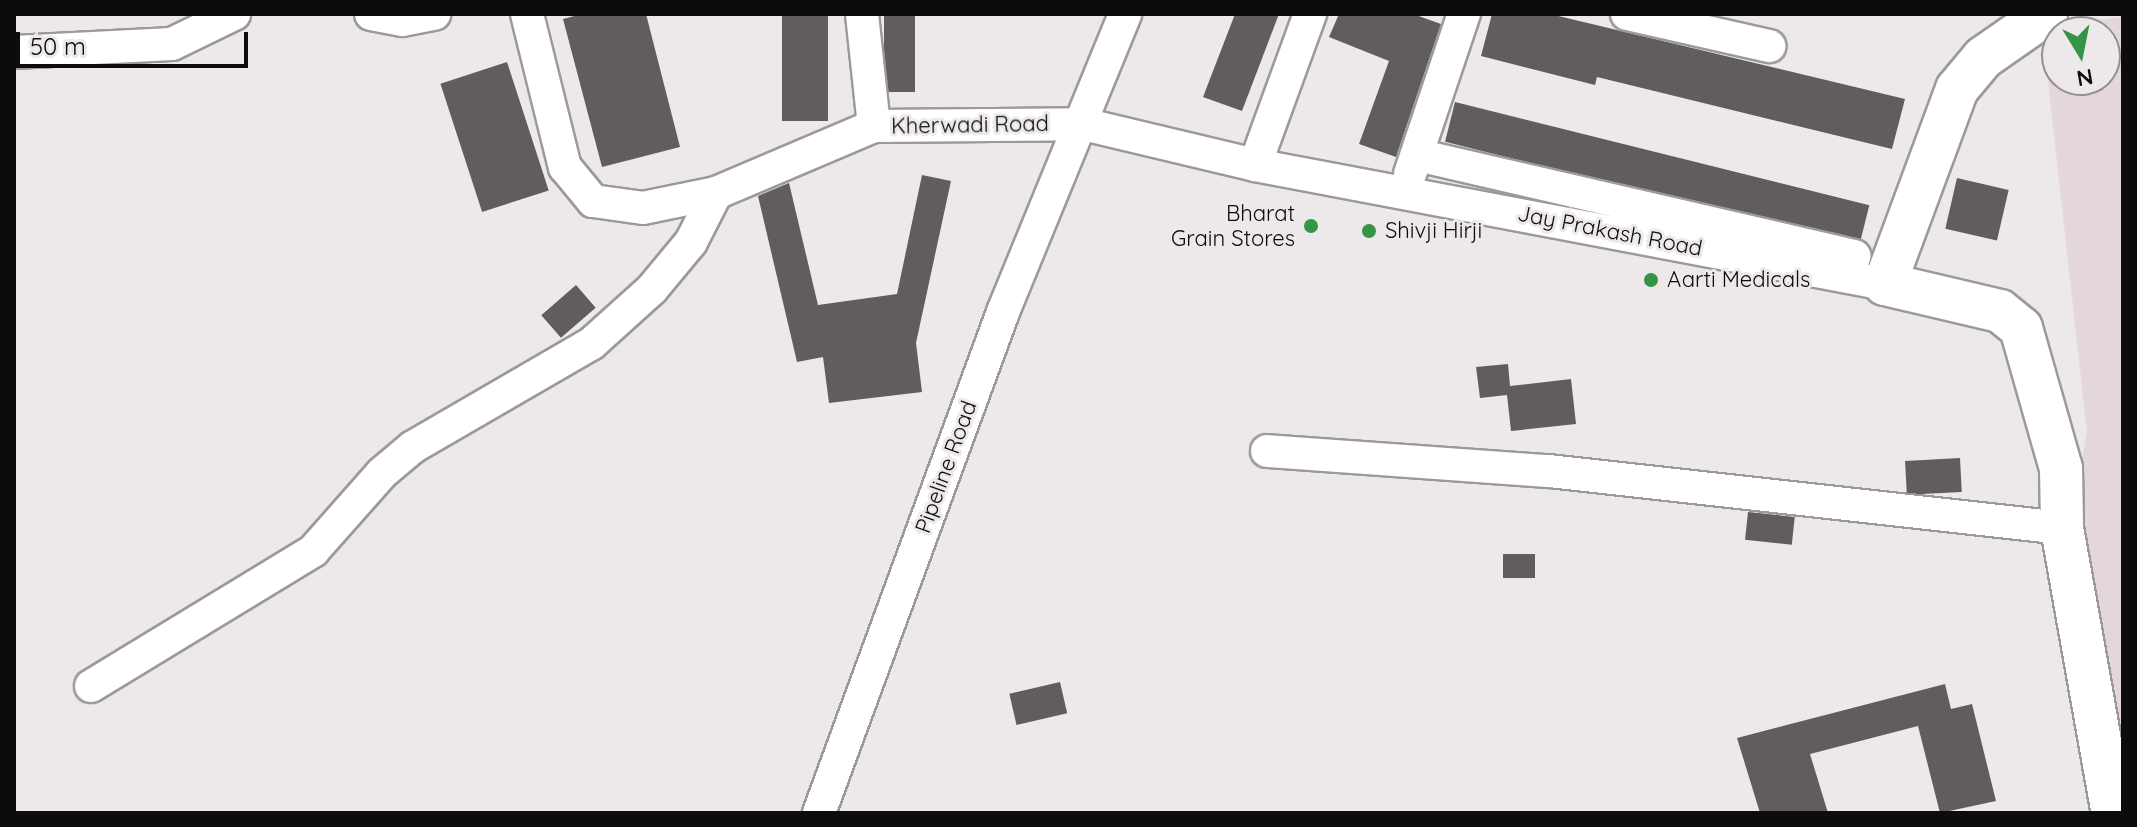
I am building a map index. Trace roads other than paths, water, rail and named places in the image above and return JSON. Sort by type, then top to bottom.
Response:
[{"type":"street","points":[[14,52],[172,44],[234,14]]},
{"type":"street","points":[[371,14],[402,20],[434,14]]},
{"type":"street","points":[[527,14],[565,167],[593,201],[643,208],[716,193],[874,126]]},
{"type":"street","name":"Kherwadi Road","points":[[862,14],[874,126],[1083,124]]},
{"type":"street","name":"Pipeline Road","points":[[819,813],[1003,312],[1083,124],[1125,14]]},
{"type":"street","points":[[1255,165],[1310,14]]},
{"type":"street","points":[[1405,191],[1464,14]]},
{"type":"street","points":[[1627,14],[1769,46]]},
{"type":"street","points":[[1417,155],[1870,270],[1957,89],[1983,58],[2046,14]]},
{"type":"street","name":"Jay Prakash Road","points":[[1083,124],[1255,165],[1870,270],[2000,311],[2021,328],[2061,468],[2062,528],[2113,813]]},
{"type":"street","points":[[91,686],[313,551],[382,473],[413,447],[591,344],[652,289],[691,242],[716,193]]},
{"type":"street","points":[[1267,451],[1549,471],[2062,528]]},
{"type":"place","name":"Bharat Grain Stores","points":[[1311,226]]},
{"type":"place","name":"Shivji Hirji","points":[[1369,231]]},
{"type":"place","name":"Aarti Medicals","points":[[1651,280]]}]
